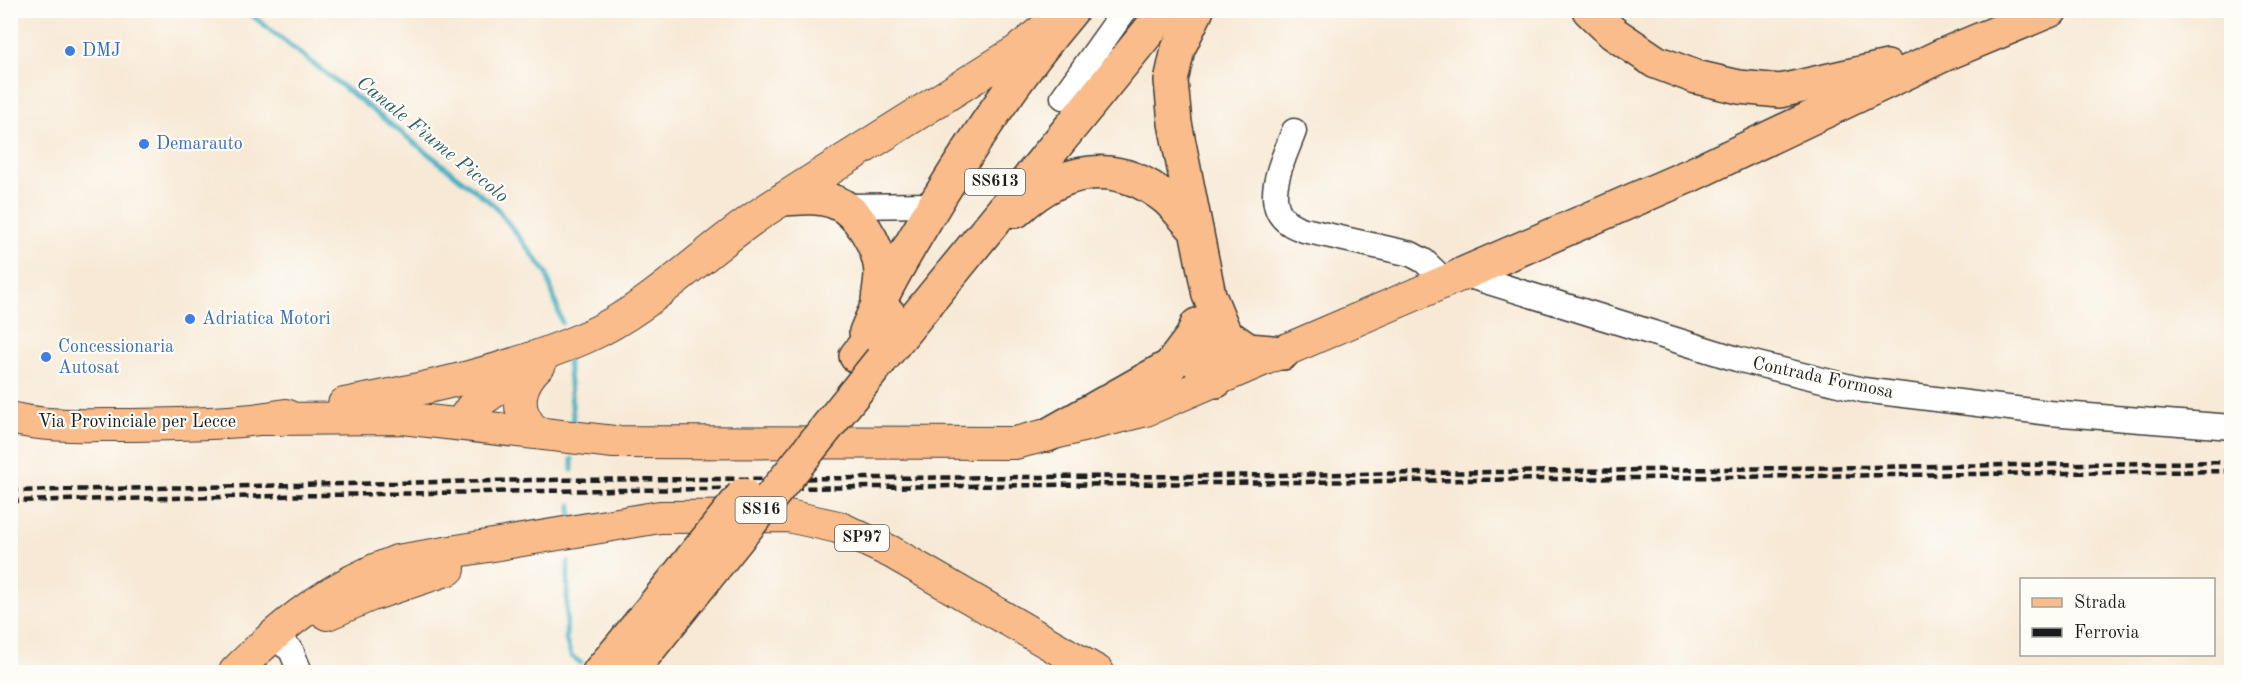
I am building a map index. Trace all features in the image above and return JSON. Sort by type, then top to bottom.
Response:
[{"type":"highway","points":[[878,302],[934,205],[1021,73],[1072,10]]},
{"type":"highway","name":"SS613","points":[[868,358],[1064,97],[1136,10]]},
{"type":"highway","name":"SS613","points":[[868,358],[953,271],[1166,10]]},
{"type":"highway","points":[[1192,337],[1197,362],[1216,381],[1223,357],[1225,334],[1209,295],[1174,123],[1171,81],[1178,49],[1197,10]]},
{"type":"highway","points":[[1589,10],[1613,33],[1656,62],[1696,77],[1739,87],[1780,91],[1943,55]]},
{"type":"highway","points":[[1455,278],[1691,175],[1943,55],[2051,10]]},
{"type":"highway","points":[[953,271],[1033,195],[1067,177],[1100,171],[1137,180],[1167,200],[1196,230]]},
{"type":"highway","points":[[785,199],[820,198],[845,206],[861,223],[872,240],[881,271],[868,358]]},
{"type":"highway","points":[[1048,435],[1170,366],[1192,337],[1209,295]]},
{"type":"highway","points":[[1225,334],[1248,350],[1283,353]]},
{"type":"highway","name":"SS16","points":[[624,665],[868,358]]},
{"type":"main road","points":[[265,419],[474,376],[559,347],[607,326],[656,296],[753,220],[1017,51],[1066,10]]},
{"type":"main road","points":[[265,419],[402,418],[614,442],[896,444],[1015,442],[1146,410],[1455,278]]},
{"type":"main road","points":[[461,423],[472,407],[559,347]]},
{"type":"main road","points":[[536,432],[527,424],[521,411],[522,387],[535,368],[559,347]]},
{"type":"main road","points":[[461,423],[452,415],[448,402],[455,388],[474,376]]},
{"type":"main road","name":"Via Provinciale per Lecce","points":[[10,418],[51,425],[222,423],[265,419]]},
{"type":"main road","name":"SP97","points":[[235,672],[298,614],[325,594],[368,572],[397,561],[660,517],[788,516],[838,527],[891,552],[1098,672]]},
{"type":"main road","name":"SP97","points":[[244,672],[281,643],[335,610],[395,586],[594,527]]},
{"type":"street","points":[[1064,97],[1125,10]]},
{"type":"street","points":[[1294,131],[1278,175],[1275,209],[1280,217],[1289,225],[1304,230],[1411,254],[1455,278]]},
{"type":"street","points":[[845,206],[934,205]]},
{"type":"street","name":"Contrada Formosa","points":[[1455,278],[1737,359],[1863,390],[2049,413],[2232,427]]},
{"type":"street","points":[[281,643],[291,650],[300,672]]},
{"type":"waterway","name":"Canale Fiume Piccolo","points":[[245,10],[495,206],[546,272],[562,323]]},
{"type":"waterway","name":"Canale Fiume Piccolo","points":[[568,361],[574,426]]},
{"type":"waterway","name":"Canale Fiume Piccolo","points":[[572,459],[572,470]]},
{"type":"waterway","name":"Canale Fiume Piccolo","points":[[571,505],[571,518]]},
{"type":"waterway","name":"Canale Fiume Piccolo","points":[[568,562],[566,640],[571,656],[581,663]]},
{"type":"railway","points":[[10,491],[537,480],[1204,476],[2232,462]]},
{"type":"railway","points":[[10,501],[537,491],[2232,471]]},
{"type":"place","name":"DMJ","points":[[70,51]]},
{"type":"place","name":"Demarauto","points":[[144,144]]},
{"type":"place","name":"Adriatica Motori","points":[[190,319]]},
{"type":"place","name":"Concessionaria Autosat","points":[[46,357]]}]
